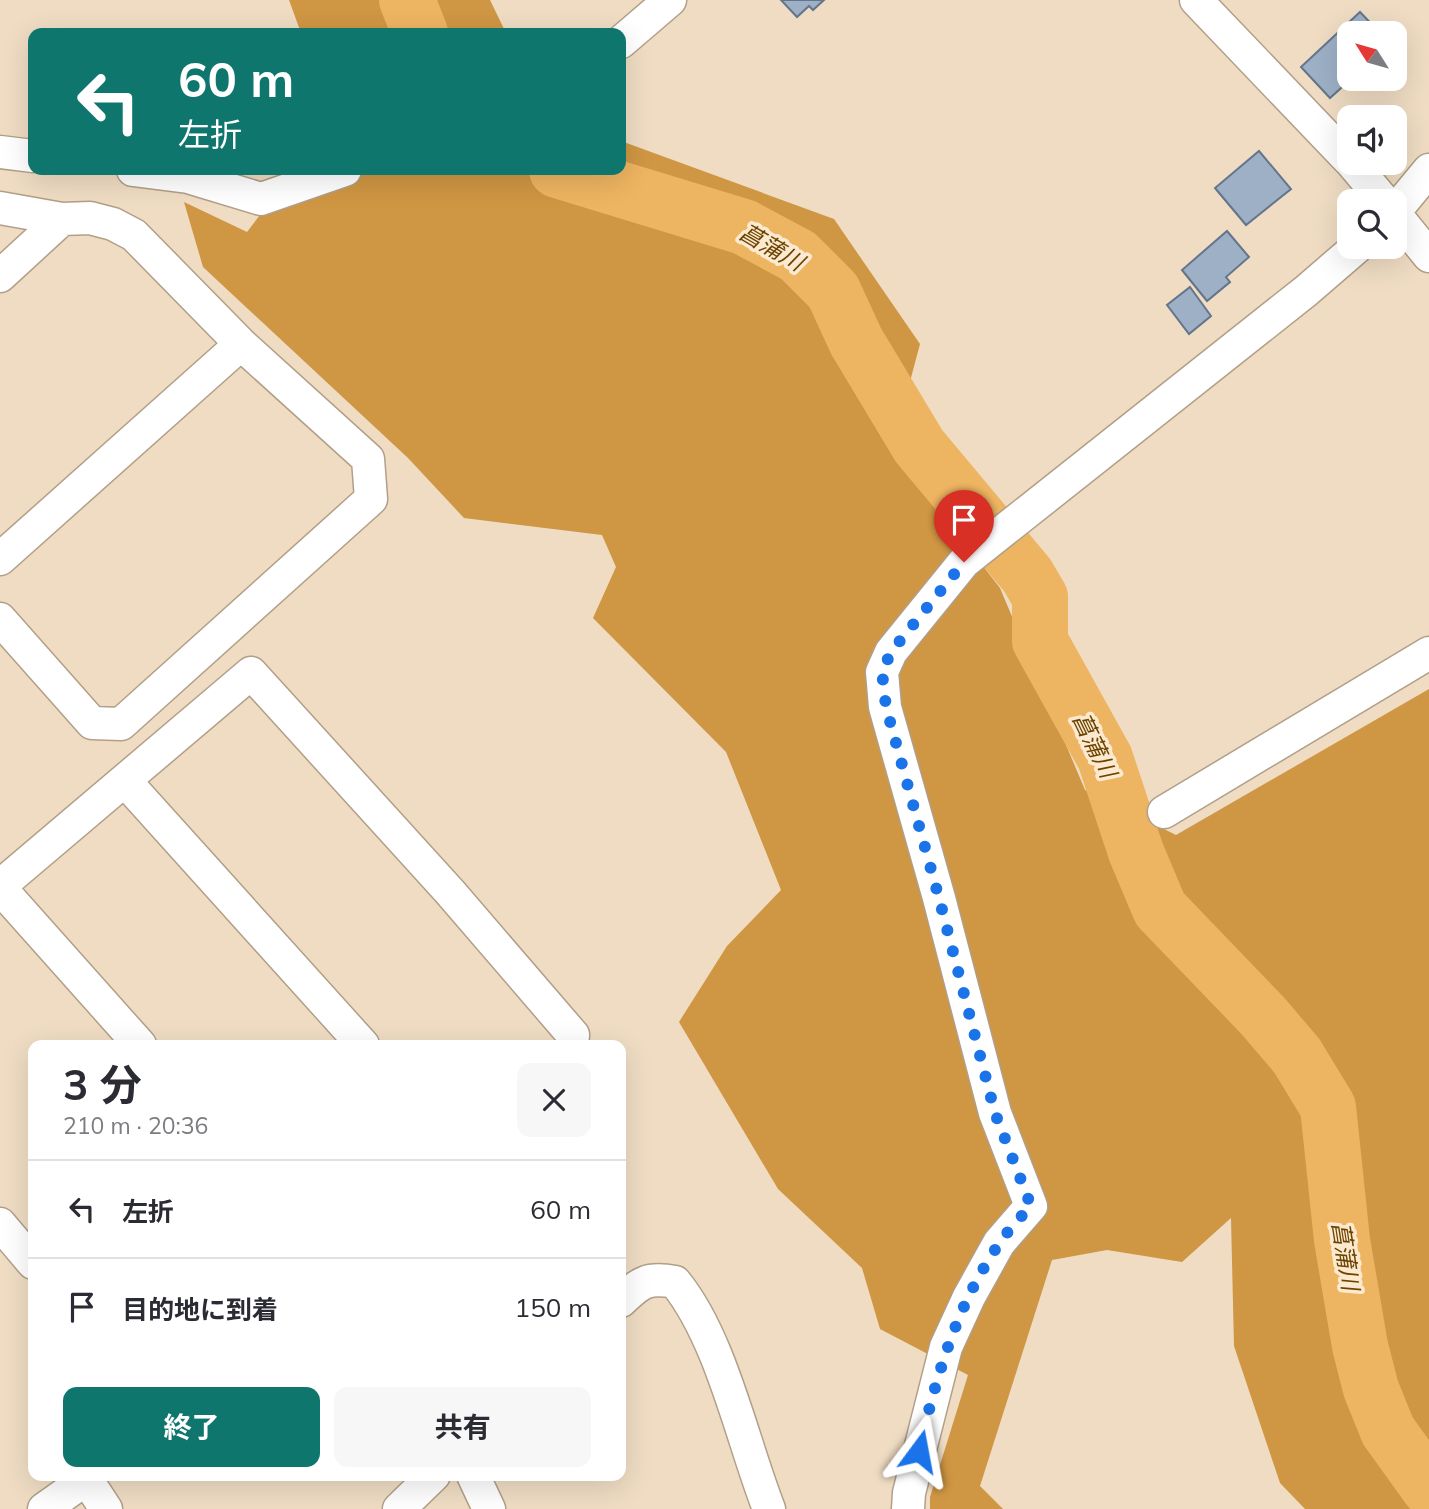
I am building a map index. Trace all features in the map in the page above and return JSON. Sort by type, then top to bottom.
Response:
[{"type":"street","points":[[626,38],[670,0]]},
{"type":"street","points":[[1196,0],[1337,146]]},
{"type":"street","points":[[0,152],[28,155]]},
{"type":"street","points":[[1407,198],[1429,170]]},
{"type":"street","points":[[172,175],[188,177],[261,199],[331,175]]},
{"type":"street","points":[[1363,175],[1374,189]]},
{"type":"street","points":[[0,208],[62,219],[90,218],[113,224],[134,235],[241,344],[368,459],[371,499],[121,724],[92,723],[0,619]]},
{"type":"street","points":[[0,276],[62,219]]},
{"type":"street","points":[[1407,228],[1429,256]]},
{"type":"street","points":[[908,1509],[920,1445],[946,1347],[969,1297],[999,1243],[1031,1206],[995,1113],[886,707],[882,672],[891,652],[964,562],[1343,259]]},
{"type":"street","points":[[0,559],[241,344]]},
{"type":"street","points":[[1164,812],[1429,653]]},
{"type":"street","points":[[136,1040],[0,887],[251,673],[450,892],[573,1035],[572,1040]]},
{"type":"street","points":[[126,782],[358,1040]]},
{"type":"street","points":[[0,1223],[28,1257]]},
{"type":"street","points":[[626,1297],[645,1281],[663,1279],[675,1282],[691,1301],[718,1364],[769,1509]]},
{"type":"street","points":[[44,1509],[84,1481]]},
{"type":"street","points":[[92,1481],[106,1509]]},
{"type":"street","points":[[399,1509],[429,1481]]},
{"type":"street","points":[[476,1481],[489,1509]]},
{"type":"shaded area","points":[[289,0],[490,0],[504,28],[299,28]]},
{"type":"shaded area","points":[[626,143],[834,219],[920,344],[892,449],[1000,588],[1085,790],[1176,835],[1429,689],[1429,1509],[1305,1509],[1280,1483],[1234,1346],[1231,1218],[1182,1262],[1107,1250],[1052,1260],[980,1486],[1003,1509],[930,1509],[930,1497],[968,1375],[880,1329],[862,1268],[778,1189],[679,1022],[727,946],[781,890],[726,752],[593,618],[616,567],[602,535],[464,518],[408,458],[203,267],[184,202],[247,232],[290,175],[626,175]]},
{"type":"building","points":[[781,0],[824,0],[813,10],[809,6],[797,17]]},
{"type":"building","points":[[1360,12],[1369,21],[1350,21]]},
{"type":"building","points":[[1337,33],[1338,91],[1330,98],[1301,67]]},
{"type":"building","points":[[1259,151],[1291,189],[1246,225],[1215,188]]},
{"type":"building","points":[[1227,231],[1249,257],[1226,277],[1230,282],[1207,301],[1182,270]]},
{"type":"building","points":[[1190,287],[1211,316],[1189,334],[1167,305]]},
{"type":"waterway","name":"菖蒲川","points":[[407,0],[418,28]]},
{"type":"waterway","name":"菖蒲川","points":[[573,175],[744,227],[798,256],[833,291],[856,341],[919,446],[1027,575],[1040,597],[1040,641],[1105,758],[1136,852],[1160,909],[1263,1016],[1297,1056],[1328,1107],[1342,1240],[1360,1346],[1371,1389],[1388,1431],[1429,1488]]},
{"type":"route","points":[[919,1451],[946,1347],[969,1297],[999,1243],[1031,1206],[995,1113],[886,707],[882,672],[891,652],[964,562]]}]
